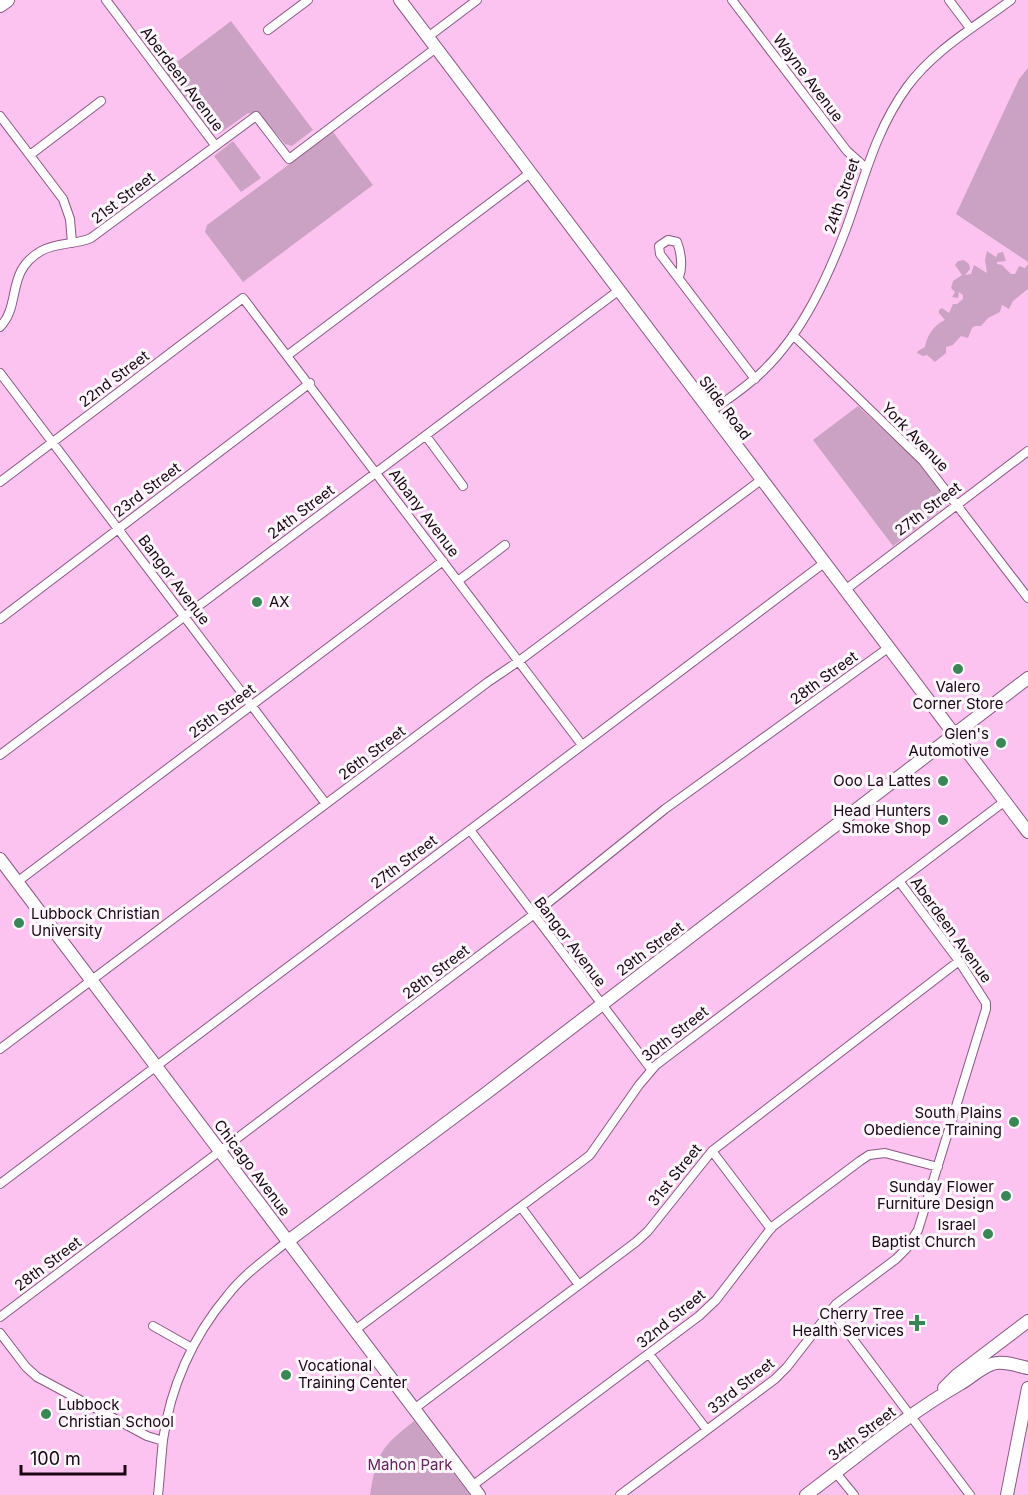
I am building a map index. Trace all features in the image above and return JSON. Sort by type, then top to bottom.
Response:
[{"type":"main road","points":[[0,5],[7,0]]},
{"type":"street","name":"Aberdeen Avenue","points":[[106,0],[215,145]]},
{"type":"street","points":[[268,30],[309,0]]},
{"type":"street","name":"Slide Road","points":[[400,0],[1028,832]]},
{"type":"street","points":[[428,37],[477,0]]},
{"type":"street","name":"Wayne Avenue","points":[[732,0],[847,152],[866,168]]},
{"type":"street","points":[[949,0],[970,28]]},
{"type":"street","name":"24th Street","points":[[710,412],[755,379],[774,360],[792,336],[819,290],[846,229],[883,125],[908,85],[925,65],[970,28],[1011,0]]},
{"type":"street","name":"21st Street","points":[[0,327],[9,314],[17,277],[23,267],[40,252],[60,244],[91,238],[256,116],[289,159],[436,48]]},
{"type":"street","points":[[30,155],[101,101]]},
{"type":"street","points":[[0,116],[54,186],[68,209],[72,243]]},
{"type":"street","points":[[288,355],[530,173]]},
{"type":"street","points":[[679,277],[755,379]]},
{"type":"street","name":"24th Street","points":[[0,755],[618,291]]},
{"type":"street","name":"Albany Avenue","points":[[243,298],[310,383],[582,745]]},
{"type":"street","name":"22nd Street","points":[[0,482],[243,298]]},
{"type":"street","name":"York Avenue","points":[[792,336],[923,461],[1028,598]]},
{"type":"street","name":"Bangor Avenue","points":[[0,373],[326,804]]},
{"type":"street","name":"23rd Street","points":[[0,619],[310,383]]},
{"type":"street","points":[[426,436],[463,486]]},
{"type":"street","name":"27th Street","points":[[845,590],[1028,451]]},
{"type":"street","name":"26th Street","points":[[0,1049],[761,480]]},
{"type":"street","points":[[458,581],[505,545]]},
{"type":"street","name":"25th Street","points":[[17,882],[443,561]]},
{"type":"street","name":"27th Street","points":[[0,1184],[824,563]]},
{"type":"street","name":"28th Street","points":[[0,1317],[533,915],[665,809],[888,648]]},
{"type":"street","name":"29th Street","points":[[288,1241],[1028,678]]},
{"type":"street","name":"30th Street","points":[[355,1330],[590,1155],[651,1069],[1005,801]]},
{"type":"street","name":"Bangor Avenue","points":[[470,830],[651,1069]]},
{"type":"street","name":"Chicago Avenue","points":[[0,859],[476,1490]]},
{"type":"street","name":"Aberdeen Avenue","points":[[899,881],[959,961],[986,1003],[986,1010],[939,1167]]},
{"type":"street","name":"31st Street","points":[[414,1409],[648,1231],[712,1150],[959,961]]},
{"type":"street","points":[[712,1150],[771,1229]]},
{"type":"street","name":"32nd Street","points":[[476,1490],[699,1316],[716,1300],[771,1229],[869,1155],[885,1154],[939,1167]]},
{"type":"street","name":"33rd Street","points":[[620,1495],[775,1379],[836,1304],[906,1249],[918,1230],[939,1167]]},
{"type":"street","points":[[521,1207],[579,1285]]},
{"type":"street","points":[[158,1495],[163,1440],[178,1382],[192,1348],[227,1295],[288,1241]]},
{"type":"street","points":[[831,1310],[970,1495]]},
{"type":"street","name":"34th Street","points":[[935,1398],[957,1376],[1028,1322]]},
{"type":"street","points":[[153,1326],[192,1348]]},
{"type":"street","points":[[0,1333],[26,1367],[37,1377],[147,1436],[163,1440]]},
{"type":"street","points":[[649,1354],[707,1430]]},
{"type":"street","name":"34th Street","points":[[806,1495],[935,1398],[993,1364],[1001,1363],[1028,1368]]},
{"type":"street","points":[[1008,1495],[1028,1388]]},
{"type":"street","points":[[836,1473],[854,1495]]},
{"type":"green space","points":[[231,21],[313,130],[292,146],[285,144],[260,115],[248,113],[219,134],[211,132],[165,71]]},
{"type":"green space","points":[[1028,68],[1028,262],[956,214],[1019,79]]},
{"type":"green space","points":[[333,132],[373,185],[243,282],[205,232],[207,225]]},
{"type":"green space","points":[[233,141],[261,178],[241,192],[214,156]]},
{"type":"green space","points":[[987,251],[996,257],[998,253],[1003,252],[1006,261],[997,262],[997,264],[1002,265],[1011,274],[1015,274],[1019,266],[1025,268],[1028,264],[1028,289],[1013,301],[1009,309],[1002,305],[1000,312],[988,318],[981,326],[972,328],[968,338],[961,336],[953,345],[946,347],[946,353],[935,362],[927,355],[917,353],[925,347],[927,338],[934,328],[945,320],[939,310],[942,308],[949,313],[953,304],[963,299],[963,295],[959,292],[958,298],[952,297],[955,292],[951,288],[953,281],[962,275],[955,265],[958,261],[964,260],[969,264],[970,269],[965,275],[971,274],[974,265],[987,273],[985,260]]},
{"type":"green space","points":[[858,406],[921,465],[948,501],[943,508],[893,546],[813,440]]},
{"type":"green space","name":"Mahon Park","points":[[414,1421],[470,1495],[370,1495],[375,1469],[382,1452]]},
{"type":"place","name":"AX","points":[[257,602]]},
{"type":"place","name":"Valero Corner Store","points":[[958,669]]},
{"type":"place","name":"Glen's Automotive","points":[[1001,743]]},
{"type":"place","name":"Ooo La Lattes","points":[[943,781]]},
{"type":"place","name":"Head Hunters Smoke Shop","points":[[943,820]]},
{"type":"place","name":"Lubbock Christian University","points":[[19,923]]},
{"type":"place","name":"South Plains Obedience Training","points":[[1014,1122]]},
{"type":"place","name":"Sunday Flower Furniture Design","points":[[1006,1196]]},
{"type":"place","name":"Israel Baptist Church","points":[[988,1234]]},
{"type":"place","name":"Cherry Tree Health Services","points":[[917,1323]]},
{"type":"place","name":"Vocational Training Center","points":[[286,1375]]},
{"type":"place","name":"Lubbock Christian School","points":[[46,1414]]}]
